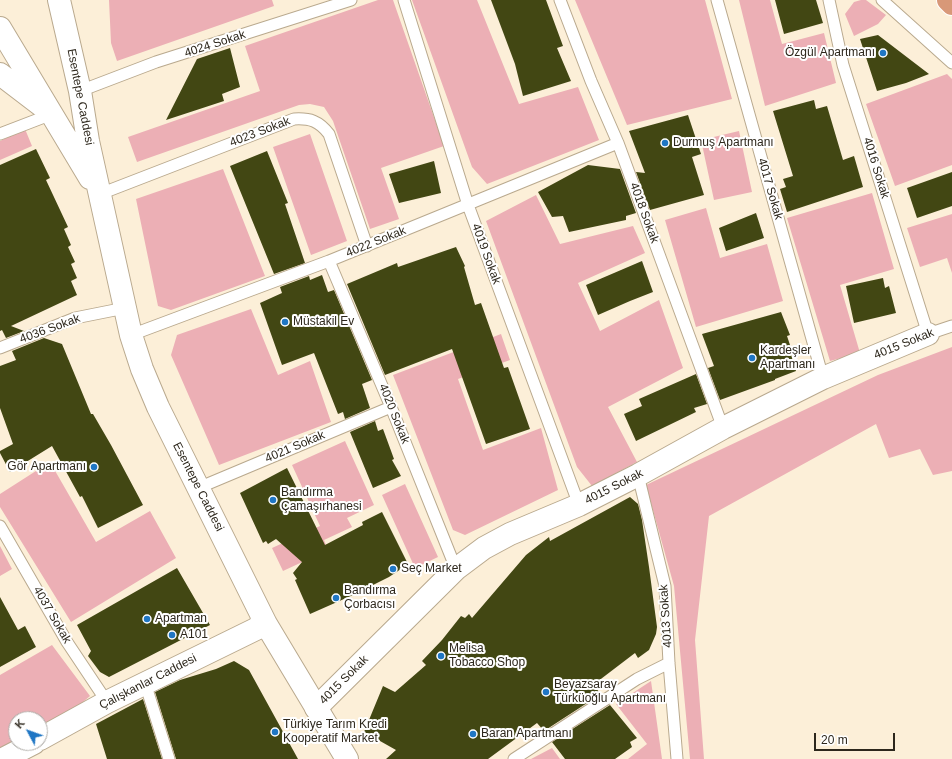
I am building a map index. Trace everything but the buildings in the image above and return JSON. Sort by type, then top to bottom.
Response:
[{"type":"highway","points":[[948,0],[952,4]]},
{"type":"street","name":"Esentepe Caddesi","points":[[59,0],[80,91],[88,141],[131,336],[142,369],[158,407],[263,626],[347,759]]},
{"type":"street","name":"Esentepe Caddesi","points":[[0,28],[100,194]]},
{"type":"street","points":[[0,74],[52,114]]},
{"type":"street","name":"4015 Sokak","points":[[316,708],[456,569],[484,548],[510,534],[579,505],[638,475],[723,428],[823,378],[928,334]]},
{"type":"street","name":"Çalışkanlar Caddesi","points":[[48,738],[107,702],[263,626]]},
{"type":"street","name":"Çalışkanlar Caddesi","points":[[3,759],[23,751]]},
{"type":"lane","name":"4024 Sokak","points":[[80,91],[156,62],[351,0]]},
{"type":"lane","name":"4019 Sokak","points":[[404,0],[468,205],[579,505]]},
{"type":"lane","name":"4018 Sokak","points":[[560,0],[591,82],[618,143],[723,428]]},
{"type":"lane","name":"4017 Sokak","points":[[717,0],[823,378]]},
{"type":"lane","name":"4016 Sokak","points":[[829,0],[843,65],[928,334]]},
{"type":"lane","points":[[882,0],[952,62]]},
{"type":"lane","points":[[0,134],[52,114]]},
{"type":"lane","name":"4023 Sokak","points":[[100,194],[294,119],[304,118],[315,121],[323,126],[329,134],[367,246]]},
{"type":"lane","name":"4022 Sokak","points":[[131,336],[367,246],[618,143]]},
{"type":"lane","name":"4020 Sokak","points":[[329,261],[391,407],[456,569]]},
{"type":"lane","name":"4036 Sokak","points":[[0,348],[75,318],[125,308]]},
{"type":"lane","name":"4015 Sokak","points":[[928,334],[952,326]]},
{"type":"lane","name":"4021 Sokak","points":[[198,488],[391,407]]},
{"type":"lane","name":"4013 Sokak","points":[[638,475],[665,586],[669,663],[677,759]]},
{"type":"lane","name":"4037 Sokak","points":[[0,526],[67,642],[107,702]]},
{"type":"lane","points":[[514,759],[625,686],[669,663]]},
{"type":"lane","points":[[145,683],[169,759]]},
{"type":"shaded area","points":[[109,0],[272,0],[274,6],[117,61],[111,43]]},
{"type":"shaded area","points":[[378,0],[393,0],[444,146],[381,168],[399,219],[370,229],[333,121],[324,107],[310,104],[299,105],[137,162],[128,137],[260,91],[245,46]]},
{"type":"shaded area","points":[[412,0],[477,0],[519,104],[578,87],[599,140],[487,184],[472,167]]},
{"type":"shaded area","points":[[575,0],[705,0],[732,99],[627,125]]},
{"type":"shaded area","points":[[739,0],[770,0],[782,44],[824,33],[836,83],[765,106]]},
{"type":"shaded area","points":[[866,0],[886,15],[878,24],[854,36],[845,14],[854,2]]},
{"type":"shaded area","points":[[947,74],[952,79],[952,165],[895,186],[866,104]]},
{"type":"shaded area","points":[[25,129],[32,146],[0,160],[0,141]]},
{"type":"shaded area","points":[[739,131],[752,192],[714,200],[701,140]]},
{"type":"shaded area","points":[[310,134],[347,241],[311,255],[273,147]]},
{"type":"shaded area","points":[[223,169],[265,276],[171,310],[158,306],[136,199]]},
{"type":"shaded area","points":[[872,193],[894,269],[840,285],[860,353],[830,361],[787,218]]},
{"type":"shaded area","points":[[536,195],[560,244],[633,226],[645,253],[578,283],[600,331],[659,300],[683,368],[608,407],[637,462],[592,486],[577,467],[486,221]]},
{"type":"shaded area","points":[[706,208],[720,258],[767,244],[783,301],[696,327],[665,220]]},
{"type":"shaded area","points":[[952,214],[952,273],[947,258],[920,267],[907,228]]},
{"type":"shaded area","points":[[251,309],[278,375],[310,361],[331,422],[219,465],[171,355],[177,335]]},
{"type":"shaded area","points":[[501,334],[510,360],[458,379],[483,450],[541,428],[558,490],[465,535],[453,530],[393,375]]},
{"type":"shaded area","points":[[952,347],[952,471],[933,475],[920,449],[889,458],[876,424],[709,516],[695,640],[704,759],[690,759],[674,586],[646,485],[878,375]]},
{"type":"shaded area","points":[[345,441],[374,505],[347,518],[352,527],[324,540],[328,550],[283,571],[272,548],[320,526],[292,465]]},
{"type":"shaded area","points":[[50,462],[96,542],[150,511],[176,558],[71,622],[0,507],[0,494]]},
{"type":"shaded area","points":[[405,484],[438,557],[415,568],[382,495]]},
{"type":"shaded area","points":[[0,546],[12,569],[0,576]]},
{"type":"shaded area","points":[[52,645],[90,696],[76,708],[48,723],[48,711],[8,711],[8,744],[0,749],[0,675]]},
{"type":"shaded area","points":[[651,681],[662,759],[628,759],[647,744],[616,704]]},
{"type":"shaded area","points":[[552,748],[560,759],[531,759]]},
{"type":"place","name":"Özgül Apartmanı","points":[[883,53]]},
{"type":"place","name":"Durmuş Apartmanı","points":[[665,143]]},
{"type":"place","name":"Müstakil Ev","points":[[285,322]]},
{"type":"place","name":"Kardeşler Apartmanı","points":[[752,358]]},
{"type":"place","name":"Gör Apartmanı","points":[[94,467]]},
{"type":"place","name":"Bandırma Çamaşırhanesi","points":[[273,500]]},
{"type":"place","name":"Seç Market","points":[[393,569]]},
{"type":"place","name":"Bandırma Çorbacısı","points":[[336,598]]},
{"type":"place","name":"Apartman","points":[[147,619]]},
{"type":"place","name":"A101","points":[[172,635]]},
{"type":"place","name":"Melisa Tobacco Shop","points":[[441,656]]},
{"type":"place","name":"Beyazsaray Türküoğlu Apartmanı","points":[[546,692]]},
{"type":"place","name":"Türkiye Tarım Kredi Kooperatif Market","points":[[275,732]]},
{"type":"place","name":"Baran Apartmanı","points":[[473,734]]}]
